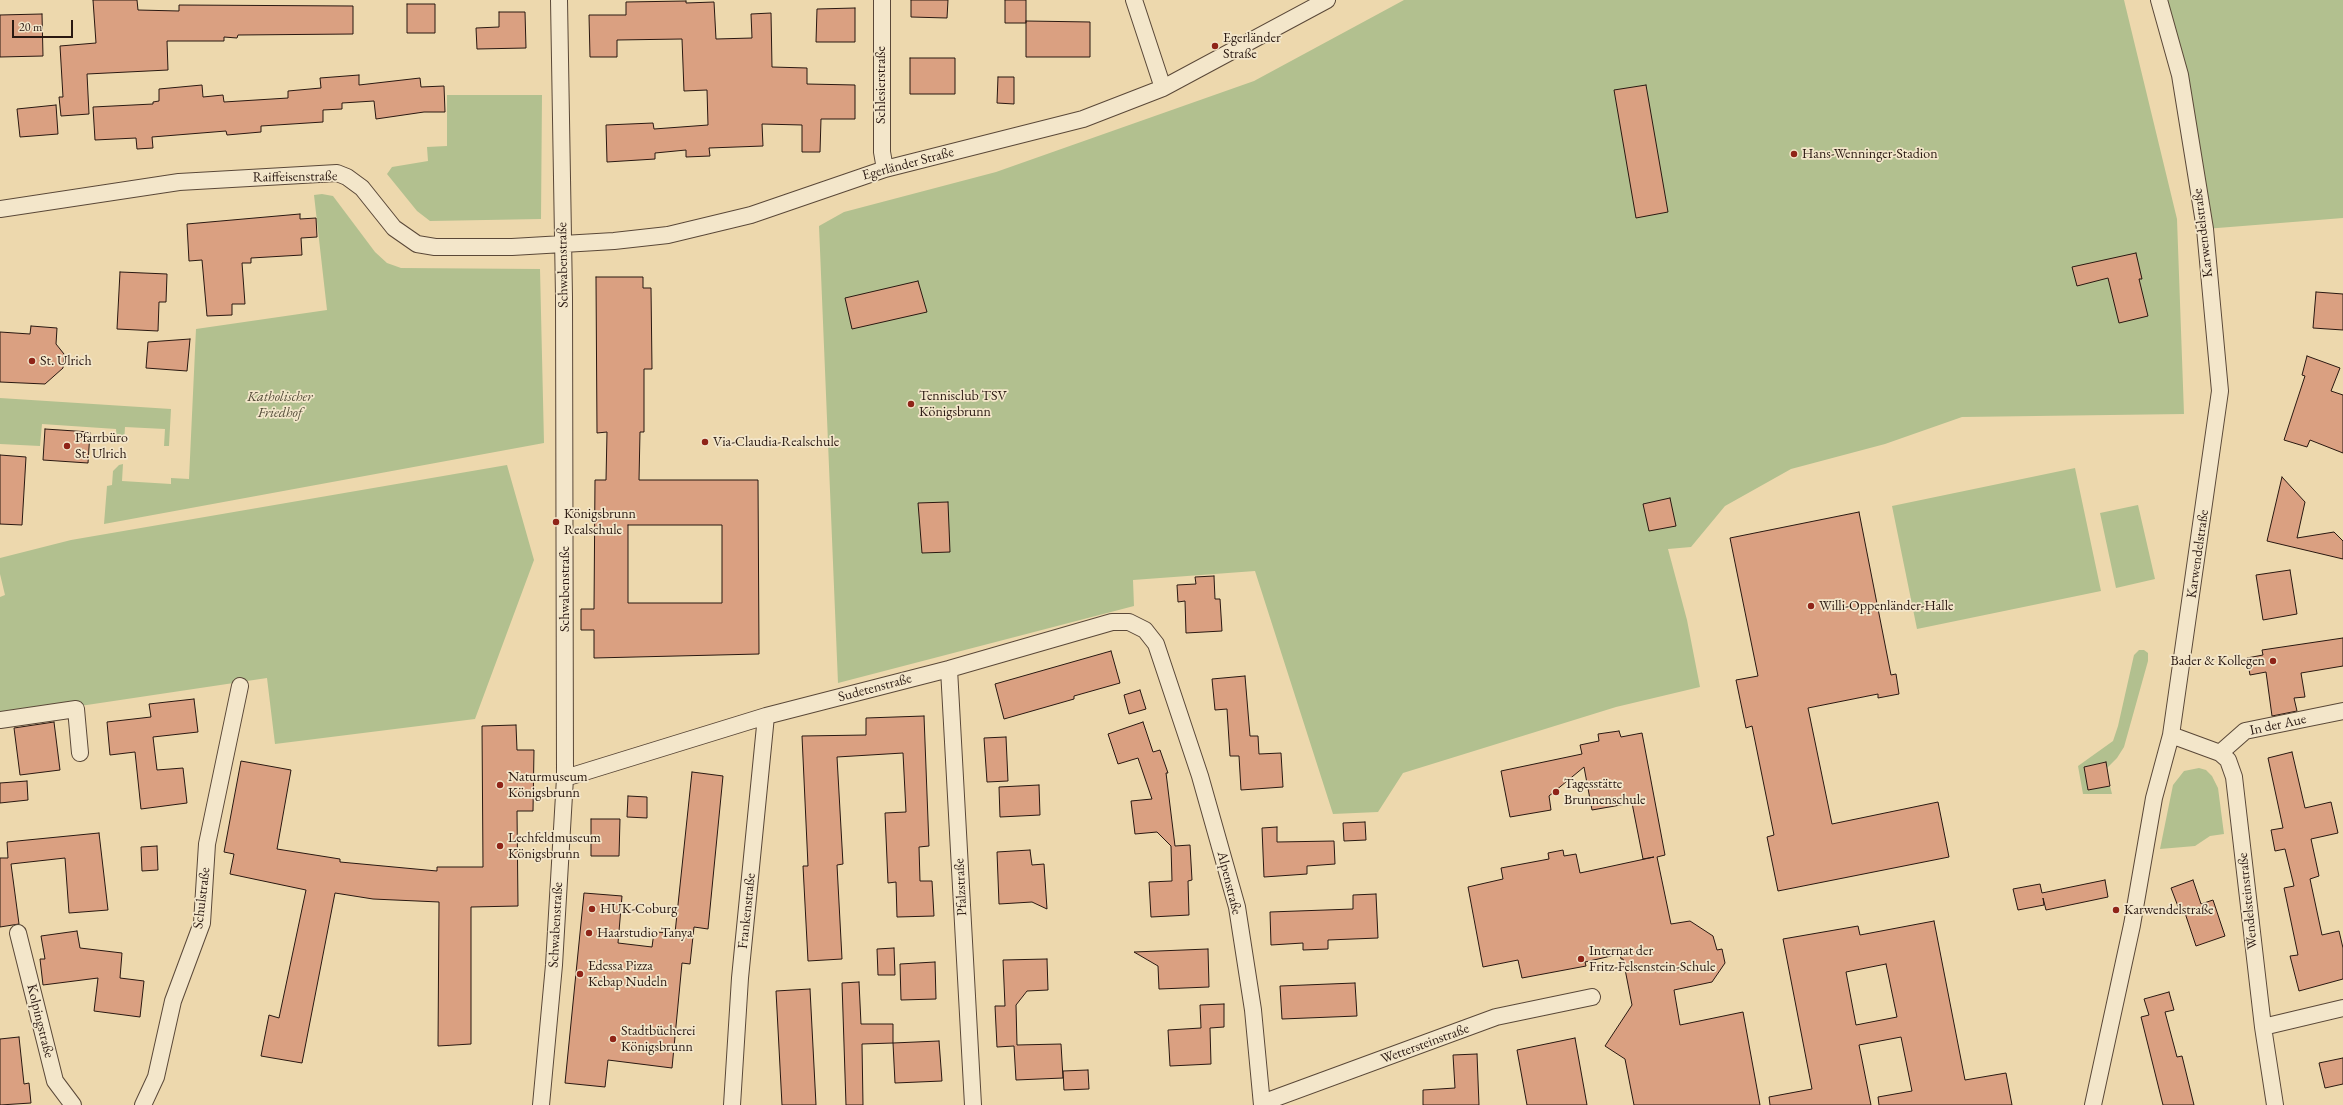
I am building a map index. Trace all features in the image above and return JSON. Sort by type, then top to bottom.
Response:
[{"type":"street","name":"Schwabenstraße","points":[[541,1105],[554,965],[565,778],[563,244],[559,0]]},
{"type":"street","name":"Schlesierstraße","points":[[882,0],[882,152],[886,169]]},
{"type":"street","points":[[1134,0],[1163,88]]},
{"type":"street","name":"Egerländer Straße","points":[[563,244],[668,235],[751,215],[886,169],[1083,119],[1163,88],[1327,0]]},
{"type":"street","name":"Karwendelstraße","points":[[2093,1105],[2132,925],[2154,798],[2172,735],[2220,391],[2204,221],[2180,75],[2159,0]]},
{"type":"street","name":"Raiffeisenstraße","points":[[0,209],[179,182],[337,173],[348,177],[362,188],[394,228],[417,244],[435,247],[477,248],[563,244]]},
{"type":"street","name":"Sudetenstraße","points":[[565,778],[766,716],[949,669],[1112,622],[1128,622],[1145,630],[1156,644],[1163,668]]},
{"type":"street","name":"Alpenstraße","points":[[1163,668],[1200,776],[1237,907],[1253,1010],[1262,1104]]},
{"type":"street","name":"Pfalzstraße","points":[[949,669],[973,1105]]},
{"type":"street","name":"Schulstraße","points":[[143,1105],[156,1077],[173,1001],[202,923],[207,844],[240,686]]},
{"type":"street","points":[[0,720],[76,709],[80,753]]},
{"type":"street","name":"In der Aue","points":[[2220,752],[2246,731],[2343,711]]},
{"type":"street","name":"Frankenstraße","points":[[732,1105],[740,978],[766,716]]},
{"type":"street","points":[[2172,735],[2220,752]]},
{"type":"street","name":"Wendelsteinstraße","points":[[2220,752],[2228,760],[2234,777],[2263,1027],[2275,1105]]},
{"type":"street","name":"Kolpingstraße","points":[[18,933],[55,1081],[73,1105]]},
{"type":"street","name":"Wettersteinstraße","points":[[1262,1104],[1496,1017],[1592,996]]},
{"type":"street","points":[[2263,1027],[2343,1008]]},
{"type":"green space","points":[[1404,0],[2124,0],[2177,219],[2184,414],[1962,417],[1885,444],[1791,469],[1725,506],[1691,547],[1668,549],[1687,620],[1700,687],[1616,707],[1403,773],[1378,812],[1333,814],[1255,571],[1133,580],[1134,606],[838,683],[819,226],[844,212],[996,172],[1254,81]]},
{"type":"green space","points":[[2159,0],[2343,0],[2343,218],[2205,229]]},
{"type":"green space","points":[[447,95],[542,95],[541,219],[430,221],[417,211],[387,174],[392,167],[428,161],[427,147],[447,146]]},
{"type":"green space","name":"Katholischer Friedhof","points":[[322,194],[333,196],[375,252],[387,263],[401,268],[540,269],[544,443],[104,524],[107,486],[112,485],[113,471],[119,465],[123,464],[122,481],[171,484],[171,478],[189,479],[196,329],[327,310],[314,195]]},
{"type":"green space","points":[[0,398],[171,409],[169,446],[164,446],[165,429],[125,427],[124,443],[117,440],[116,429],[42,424],[40,446],[0,444]]},
{"type":"green space","points":[[507,465],[534,560],[475,719],[275,744],[267,678],[0,718],[0,597],[5,595],[0,574],[0,558],[71,540]]},
{"type":"green space","points":[[2075,468],[2101,591],[1917,629],[1892,506]]},
{"type":"green space","points":[[2138,505],[2155,579],[2116,588],[2100,513]]},
{"type":"green space","points":[[2139,650],[2144,650],[2148,653],[2148,661],[2124,747],[2117,758],[2107,768],[2105,762],[2084,767],[2088,790],[2110,786],[2112,794],[2083,794],[2078,766],[2113,741],[2118,726],[2134,655]]},
{"type":"green space","points":[[2199,768],[2206,770],[2212,776],[2218,788],[2224,834],[2210,836],[2195,846],[2160,849],[2173,785],[2184,771]]},
{"type":"building","points":[[93,0],[137,0],[138,10],[179,11],[179,5],[353,6],[353,34],[238,35],[237,38],[224,37],[224,41],[167,41],[168,70],[87,74],[89,114],[61,116],[59,97],[63,97],[60,46],[96,43]]},
{"type":"building","points":[[911,0],[948,0],[947,18],[911,17]]},
{"type":"building","points":[[1005,0],[1026,0],[1026,23],[1005,23]]},
{"type":"building","points":[[686,1],[686,3],[714,2],[716,39],[752,38],[751,14],[771,13],[772,67],[807,68],[807,84],[855,85],[855,119],[821,119],[820,152],[802,152],[802,125],[762,124],[763,146],[709,148],[710,156],[686,157],[686,150],[655,153],[655,159],[607,162],[606,125],[653,123],[654,129],[708,125],[707,90],[684,91],[682,39],[617,40],[617,57],[590,57],[589,15],[626,15],[626,2]]},
{"type":"building","points":[[407,4],[435,4],[435,33],[407,33]]},
{"type":"building","points":[[855,8],[855,42],[816,42],[817,9]]},
{"type":"building","points":[[499,12],[525,12],[526,48],[477,49],[476,28],[499,27]]},
{"type":"building","points":[[42,14],[43,56],[0,57],[0,15]]},
{"type":"building","points":[[1026,21],[1090,22],[1090,57],[1026,57]]},
{"type":"building","points":[[910,58],[955,58],[955,94],[910,94]]},
{"type":"building","points":[[359,75],[359,85],[420,78],[421,87],[444,86],[445,112],[424,112],[376,119],[374,101],[342,103],[342,109],[323,110],[323,122],[261,126],[261,132],[227,135],[226,131],[152,137],[153,148],[137,149],[136,138],[95,140],[93,107],[153,104],[153,102],[159,101],[159,89],[202,85],[203,97],[223,95],[224,102],[288,98],[288,91],[321,88],[320,78]]},
{"type":"building","points":[[998,77],[1014,77],[1014,104],[997,103]]},
{"type":"building","points":[[1646,85],[1668,212],[1636,218],[1614,90]]},
{"type":"building","points":[[56,105],[58,134],[20,137],[17,109]]},
{"type":"building","points":[[300,214],[300,219],[316,218],[317,237],[301,238],[302,255],[251,258],[251,263],[242,263],[245,304],[232,304],[232,315],[207,316],[202,260],[189,261],[187,224]]},
{"type":"building","points":[[2136,253],[2142,279],[2139,279],[2148,316],[2119,323],[2108,278],[2077,286],[2072,267]]},
{"type":"building","points":[[120,272],[167,274],[166,302],[159,302],[158,331],[117,329]]},
{"type":"building","points":[[596,277],[643,277],[643,288],[651,288],[652,369],[644,369],[644,432],[640,432],[639,480],[758,480],[759,654],[594,658],[594,630],[581,630],[581,609],[594,609],[595,480],[606,480],[607,432],[597,433]],"holes":[[[628,525],[722,525],[722,603],[628,603]]]},
{"type":"building","points":[[918,281],[927,312],[852,329],[845,298]]},
{"type":"building","points":[[2316,292],[2343,294],[2343,330],[2313,328]]},
{"type":"building","name":"St. Ulrich","points":[[31,326],[57,328],[56,344],[64,354],[63,368],[45,384],[0,382],[0,332],[30,334]]},
{"type":"building","points":[[190,339],[187,371],[146,368],[148,342]]},
{"type":"building","points":[[2307,356],[2340,368],[2331,391],[2343,395],[2343,453],[2310,440],[2307,447],[2284,440],[2305,376],[2302,375]]},
{"type":"building","name":"Pfarrbüro St. Ulrich","points":[[45,429],[90,432],[88,463],[43,460]]},
{"type":"building","points":[[0,455],[26,457],[22,525],[0,524]]},
{"type":"building","points":[[2282,477],[2305,502],[2297,538],[2334,532],[2343,541],[2343,559],[2267,541]]},
{"type":"building","points":[[1670,498],[1676,526],[1649,531],[1643,504]]},
{"type":"building","points":[[948,502],[950,552],[922,553],[918,503]]},
{"type":"building","name":"Willi-Oppenländer-Halle","points":[[1859,512],[1891,675],[1896,674],[1899,694],[1878,698],[1878,694],[1808,708],[1832,824],[1938,802],[1949,857],[1778,891],[1767,837],[1774,835],[1752,726],[1746,728],[1736,680],[1758,676],[1730,538]]},
{"type":"building","points":[[2290,570],[2297,614],[2263,620],[2256,575]]},
{"type":"building","points":[[1214,576],[1215,599],[1220,599],[1222,631],[1186,633],[1185,601],[1178,602],[1177,585],[1196,584],[1195,577]]},
{"type":"building","points":[[2343,638],[2343,666],[2301,673],[2305,697],[2294,698],[2297,711],[2272,716],[2266,672],[2250,675],[2247,658],[2263,655],[2262,650]]},
{"type":"building","points":[[1111,651],[1120,683],[1074,696],[1074,699],[1004,719],[995,684]]},
{"type":"building","points":[[1245,676],[1250,736],[1258,736],[1259,754],[1281,753],[1283,787],[1241,790],[1239,756],[1230,756],[1227,709],[1215,710],[1212,679]]},
{"type":"building","points":[[1140,690],[1146,709],[1129,714],[1124,695]]},
{"type":"building","points":[[194,699],[198,732],[153,737],[157,770],[183,768],[187,803],[141,809],[135,752],[110,755],[107,722],[151,717],[149,704]]},
{"type":"building","points":[[924,716],[929,846],[919,847],[920,881],[932,881],[934,916],[897,917],[896,882],[888,883],[885,813],[906,812],[903,753],[837,757],[843,864],[837,865],[842,959],[808,961],[803,866],[808,866],[802,736],[866,735],[866,718]]},
{"type":"building","points":[[54,722],[60,770],[20,775],[14,728]]},
{"type":"building","points":[[1143,722],[1153,752],[1160,750],[1168,773],[1166,773],[1175,846],[1190,845],[1192,880],[1188,881],[1189,915],[1151,917],[1149,882],[1172,881],[1171,846],[1157,832],[1135,834],[1131,801],[1152,799],[1138,758],[1118,764],[1108,734]]},
{"type":"building","points":[[516,725],[517,750],[534,750],[533,811],[517,811],[518,906],[471,907],[471,1044],[438,1046],[439,902],[373,899],[335,893],[302,1063],[261,1056],[269,1015],[279,1018],[306,890],[230,874],[234,854],[224,852],[241,761],[291,770],[277,849],[340,859],[340,862],[437,871],[437,867],[483,867],[482,726]]},
{"type":"building","points":[[1619,731],[1621,737],[1642,733],[1665,855],[1657,857],[1671,924],[1690,921],[1713,936],[1717,950],[1722,949],[1725,963],[1712,982],[1674,990],[1680,1025],[1743,1012],[1760,1105],[1634,1105],[1625,1059],[1605,1046],[1632,1005],[1623,959],[1621,959],[1620,954],[1585,962],[1586,966],[1522,978],[1518,960],[1483,967],[1468,887],[1503,879],[1501,868],[1549,859],[1548,853],[1563,850],[1564,856],[1576,854],[1580,873],[1654,857],[1643,859],[1632,803],[1592,810],[1584,767],[1549,796],[1551,810],[1510,817],[1501,771],[1582,754],[1580,745],[1599,741],[1598,734]]},
{"type":"building","points":[[1006,737],[1008,781],[987,782],[984,738]]},
{"type":"building","points":[[2292,752],[2305,808],[2331,802],[2338,833],[2311,839],[2319,876],[2310,879],[2322,935],[2339,931],[2343,948],[2343,979],[2299,991],[2290,956],[2298,955],[2284,888],[2294,886],[2285,849],[2275,851],[2271,830],[2283,828],[2268,758]]},
{"type":"building","points":[[2106,762],[2110,786],[2088,790],[2084,767]]},
{"type":"building","points":[[692,772],[723,776],[708,929],[694,927],[690,964],[682,963],[672,1068],[608,1060],[605,1087],[565,1083],[584,893],[622,896],[618,943],[652,947],[654,932],[675,933]]},
{"type":"building","points":[[27,781],[28,800],[0,803],[0,783]]},
{"type":"building","points":[[1039,785],[1040,815],[1000,817],[999,787]]},
{"type":"building","points":[[628,796],[647,797],[647,818],[627,817]]},
{"type":"building","points":[[591,819],[620,819],[619,856],[591,856]]},
{"type":"building","points":[[1365,822],[1366,840],[1344,841],[1343,823]]},
{"type":"building","points":[[1277,827],[1277,842],[1334,841],[1335,864],[1307,866],[1307,874],[1264,877],[1262,828]]},
{"type":"building","points":[[99,833],[108,910],[69,913],[65,858],[11,864],[19,924],[0,927],[0,858],[8,858],[7,842]]},
{"type":"building","points":[[157,846],[158,870],[142,871],[141,847]]},
{"type":"building","points":[[1030,850],[1032,865],[1044,864],[1047,909],[1032,902],[999,904],[997,852]]},
{"type":"building","points":[[2105,880],[2108,897],[2046,910],[2043,898],[2044,905],[2018,910],[2013,889],[2040,884],[2042,893]]},
{"type":"building","points":[[2193,880],[2201,904],[2213,900],[2225,936],[2196,946],[2183,907],[2179,909],[2171,888]]},
{"type":"building","points":[[1376,894],[1378,938],[1328,940],[1328,949],[1303,950],[1303,943],[1271,945],[1270,912],[1353,909],[1353,895]]},
{"type":"building","points":[[1934,921],[1965,1080],[2006,1073],[2012,1105],[1879,1105],[1878,1097],[1912,1091],[1901,1037],[1859,1045],[1871,1105],[1770,1105],[1769,1097],[1812,1089],[1783,939],[1858,926],[1860,935]],"holes":[[[1886,964],[1897,1017],[1856,1025],[1846,972]]]},
{"type":"building","points":[[77,931],[80,948],[122,953],[120,978],[144,981],[140,1017],[94,1011],[98,978],[43,985],[40,959],[45,959],[41,936]]},
{"type":"building","points":[[894,948],[895,975],[878,975],[877,949]]},
{"type":"building","points":[[1208,949],[1209,987],[1159,989],[1158,966],[1134,952]]},
{"type":"building","points":[[1047,959],[1048,990],[1027,991],[1016,1005],[1017,1045],[1061,1044],[1063,1078],[1016,1080],[1014,1046],[997,1047],[995,1006],[1005,1006],[1003,960]]},
{"type":"building","points":[[935,962],[936,999],[901,1000],[900,964]]},
{"type":"building","points":[[859,982],[861,1024],[893,1024],[893,1043],[862,1044],[863,1105],[846,1105],[842,983]]},
{"type":"building","points":[[1355,983],[1357,1016],[1282,1019],[1280,986]]},
{"type":"building","points":[[810,989],[816,1105],[782,1105],[776,991]]},
{"type":"building","points":[[2169,992],[2174,1010],[2165,1012],[2177,1057],[2182,1056],[2194,1105],[2163,1105],[2141,1017],[2149,1015],[2144,999]]},
{"type":"building","points":[[1224,1004],[1224,1027],[1210,1028],[1211,1064],[1170,1066],[1168,1030],[1201,1028],[1200,1005]]},
{"type":"building","points":[[19,1037],[24,1084],[29,1083],[31,1103],[0,1105],[0,1039]]},
{"type":"building","points":[[1575,1038],[1587,1105],[1527,1105],[1517,1050]]},
{"type":"building","points":[[939,1041],[942,1081],[895,1083],[893,1043]]},
{"type":"building","points":[[1477,1054],[1479,1105],[1423,1105],[1423,1090],[1455,1088],[1453,1055]]},
{"type":"building","points":[[2343,1058],[2343,1084],[2325,1088],[2319,1063]]},
{"type":"building","points":[[1088,1070],[1089,1089],[1064,1090],[1063,1071]]},
{"type":"place","name":"Egerländer Straße","points":[[1215,46]]},
{"type":"place","name":"Hans-Wenninger-Stadion","points":[[1794,154]]},
{"type":"place","name":"St. Ulrich","points":[[32,361]]},
{"type":"place","name":"Tennisclub TSV Königsbrunn","points":[[911,404]]},
{"type":"place","name":"Via-Claudia-Realschule","points":[[705,442]]},
{"type":"place","name":"Pfarrbüro St. Ulrich","points":[[67,446]]},
{"type":"place","name":"Königsbrunn Realschule","points":[[556,522]]},
{"type":"place","name":"Willi-Oppenländer-Halle","points":[[1811,606]]},
{"type":"place","name":"Bader & Kollegen","points":[[2273,661]]},
{"type":"place","name":"Naturmuseum Königsbrunn","points":[[500,785]]},
{"type":"place","name":"Tagesstätte Brunnenschule","points":[[1556,792]]},
{"type":"place","name":"Lechfeldmuseum Königsbrunn","points":[[500,846]]},
{"type":"place","name":"HUK-Coburg","points":[[592,909]]},
{"type":"place","name":"Karwendelstraße","points":[[2116,910]]},
{"type":"place","name":"Haarstudio Tanya","points":[[589,933]]},
{"type":"place","name":"Internat der Fritz-Felsenstein-Schule","points":[[1581,959]]},
{"type":"place","name":"Edessa Pizza Kebap Nudeln","points":[[580,974]]},
{"type":"place","name":"Stadtbücherei Königsbrunn","points":[[613,1039]]}]
